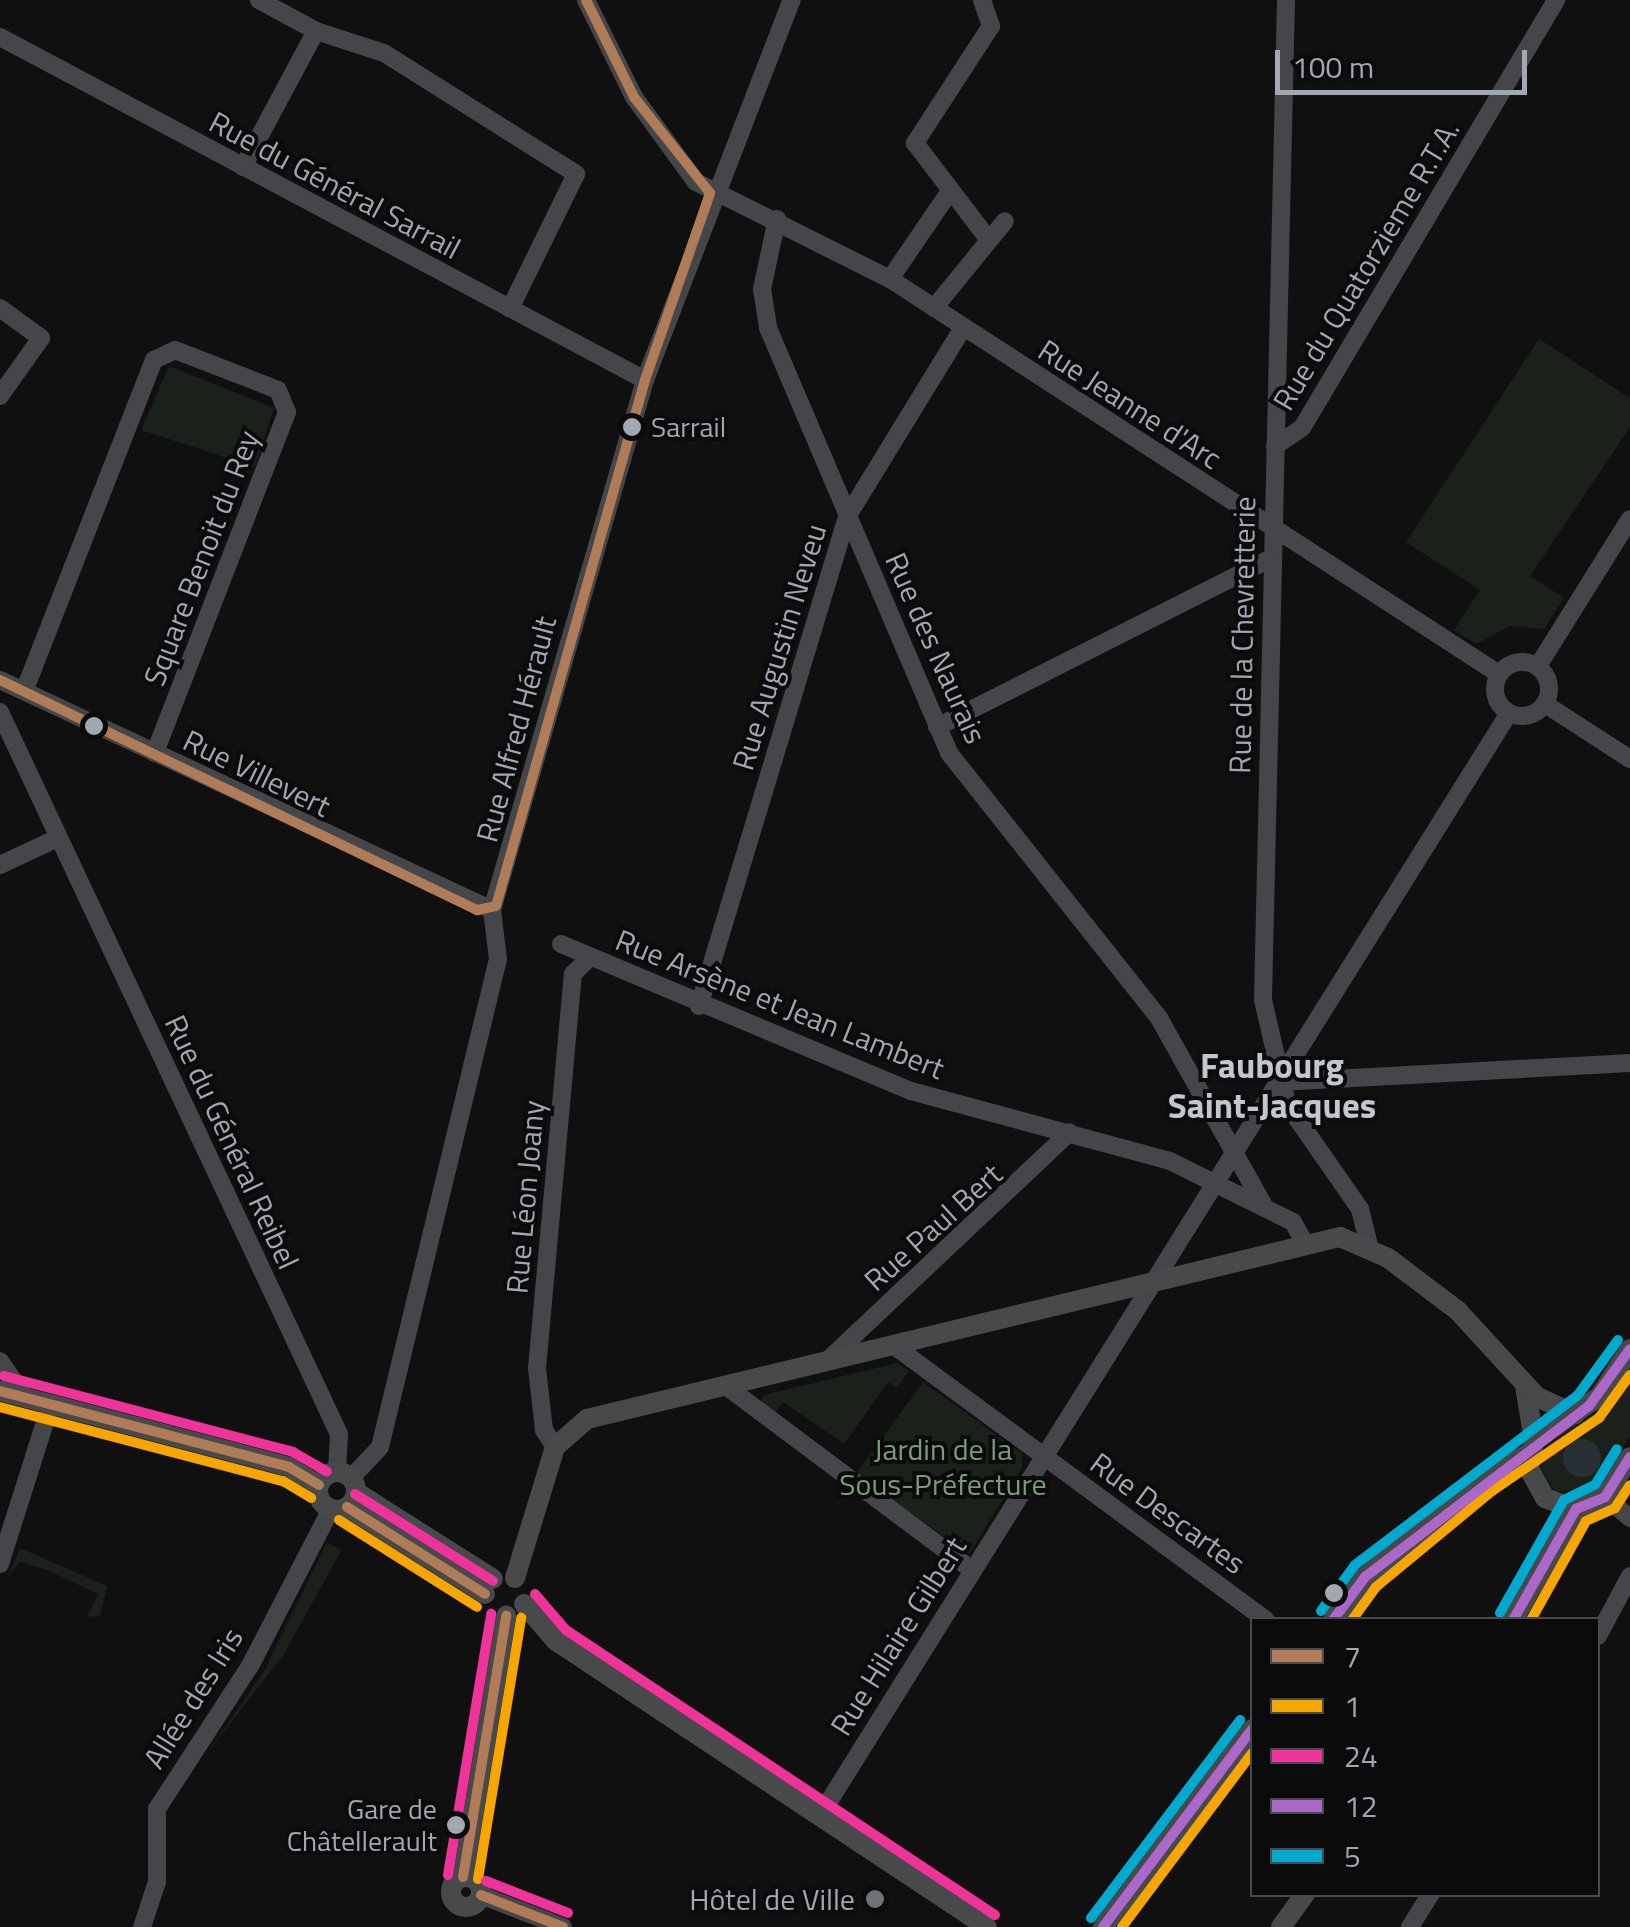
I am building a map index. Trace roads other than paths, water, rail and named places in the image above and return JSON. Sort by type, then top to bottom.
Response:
[{"type":"main road","points":[[986,1927],[556,1641],[524,1604],[516,1578],[555,1447],[587,1419],[1340,1237],[1369,1245],[1458,1311],[1525,1386],[1575,1414]]},
{"type":"main road","points":[[1336,1617],[1365,1577],[1483,1479],[1600,1396],[1630,1349]]},
{"type":"main road","points":[[1525,1386],[1532,1446],[1545,1498],[1576,1509]]},
{"type":"main road","points":[[0,1392],[289,1468],[319,1485],[344,1492],[489,1586],[506,1616],[463,1877],[451,1891],[462,1906]]},
{"type":"main road","points":[[1515,1617],[1576,1509],[1605,1497],[1630,1457]]},
{"type":"main road","points":[[489,1586],[516,1578]]},
{"type":"main road","points":[[506,1616],[524,1604]]},
{"type":"main road","points":[[1103,1927],[1250,1731]]},
{"type":"main road","points":[[454,1927],[462,1906],[480,1895],[463,1877]]},
{"type":"main road","points":[[1281,1927],[1303,1897]]},
{"type":"street","points":[[259,0],[316,31],[384,53],[576,174],[510,309]]},
{"type":"street","points":[[586,0],[634,97],[710,193]]},
{"type":"street","name":"Rue Alfred Hérault","points":[[344,1492],[380,1447],[498,959],[492,910],[644,380],[710,193],[792,0]]},
{"type":"street","points":[[982,0],[991,26],[916,136],[950,191],[989,240]]},
{"type":"street","name":"Rue de la Chevretterie","points":[[1286,0],[1262,969],[1279,1082],[1360,1209],[1369,1245]]},
{"type":"street","name":"Rue du Quatorzieme R.T.A.","points":[[1275,446],[1302,428],[1556,0]]},
{"type":"street","points":[[242,167],[316,31]]},
{"type":"street","name":"Rue du Général Sarrail","points":[[0,37],[644,380]]},
{"type":"street","points":[[890,279],[950,191]]},
{"type":"street","name":"Rue Jeanne d'Arc","points":[[710,193],[777,219],[890,279],[1499,674]]},
{"type":"street","name":"Rue des Naurais","points":[[777,219],[763,309],[846,518],[949,754],[1159,1018],[1235,1149],[1262,1204]]},
{"type":"street","points":[[934,308],[1005,221]]},
{"type":"street","points":[[0,308],[41,338],[0,396]]},
{"type":"street","name":"Rue Augustin Neveu","points":[[699,1006],[846,518],[962,328]]},
{"type":"street","name":"Square Benoit du Rey","points":[[25,688],[154,360],[175,350],[278,390],[287,412],[154,753]]},
{"type":"street","points":[[1538,666],[1630,519]]},
{"type":"street","points":[[938,727],[1271,558]]},
{"type":"street","points":[[1514,662],[1538,666],[1550,688],[1545,704],[1533,714],[1508,713],[1495,691],[1499,674],[1514,662]]},
{"type":"street","name":"Rue Villevert","points":[[0,680],[25,688],[154,753],[492,910]]},
{"type":"street","points":[[1545,704],[1630,759]]},
{"type":"street","name":"Rue du Général Reibel","points":[[0,712],[339,1434],[344,1492]]},
{"type":"street","name":"Rue Hilaire Gilbert","points":[[821,1814],[1042,1454],[1508,713]]},
{"type":"street","points":[[0,865],[58,838]]},
{"type":"street","name":"Rue Arsène et Jean Lambert","points":[[561,944],[699,1006],[911,1091],[1070,1132],[1214,1182],[1293,1222],[1305,1244]]},
{"type":"street","name":"Rue Léon Joany","points":[[555,1447],[544,1430],[537,1368],[572,974],[590,957]]},
{"type":"street","points":[[1279,1082],[1630,1063]]},
{"type":"street","name":"Rue Paul Bert","points":[[828,1360],[1070,1132]]},
{"type":"street","name":"Rue Descartes","points":[[893,1345],[1262,1617]]},
{"type":"street","points":[[0,1361],[26,1399]]},
{"type":"street","points":[[726,1386],[972,1570]]},
{"type":"street","points":[[0,1564],[50,1406]]},
{"type":"street","name":"Allée des Iris","points":[[142,1927],[157,1882],[157,1810],[250,1666],[344,1492]]},
{"type":"street","points":[[1605,1497],[1630,1518]]},
{"type":"street","points":[[1600,1632],[1630,1576]]},
{"type":"street","points":[[480,1895],[563,1927]]},
{"type":"street","points":[[1410,1927],[1429,1897]]},
{"type":"place","name":"Sarrail","points":[[632,427]]},
{"type":"place","name":"Gare de Châtellerault","points":[[456,1825]]},
{"type":"place","name":"Hôtel de Ville","points":[[875,1899]]},
{"type":"district","name":"Faubourg Saint-Jacques","points":[[1272,1085]]},
{"type":"park label","name":"Jardin de la Sous-Préfecture","points":[[943,1466]]}]
